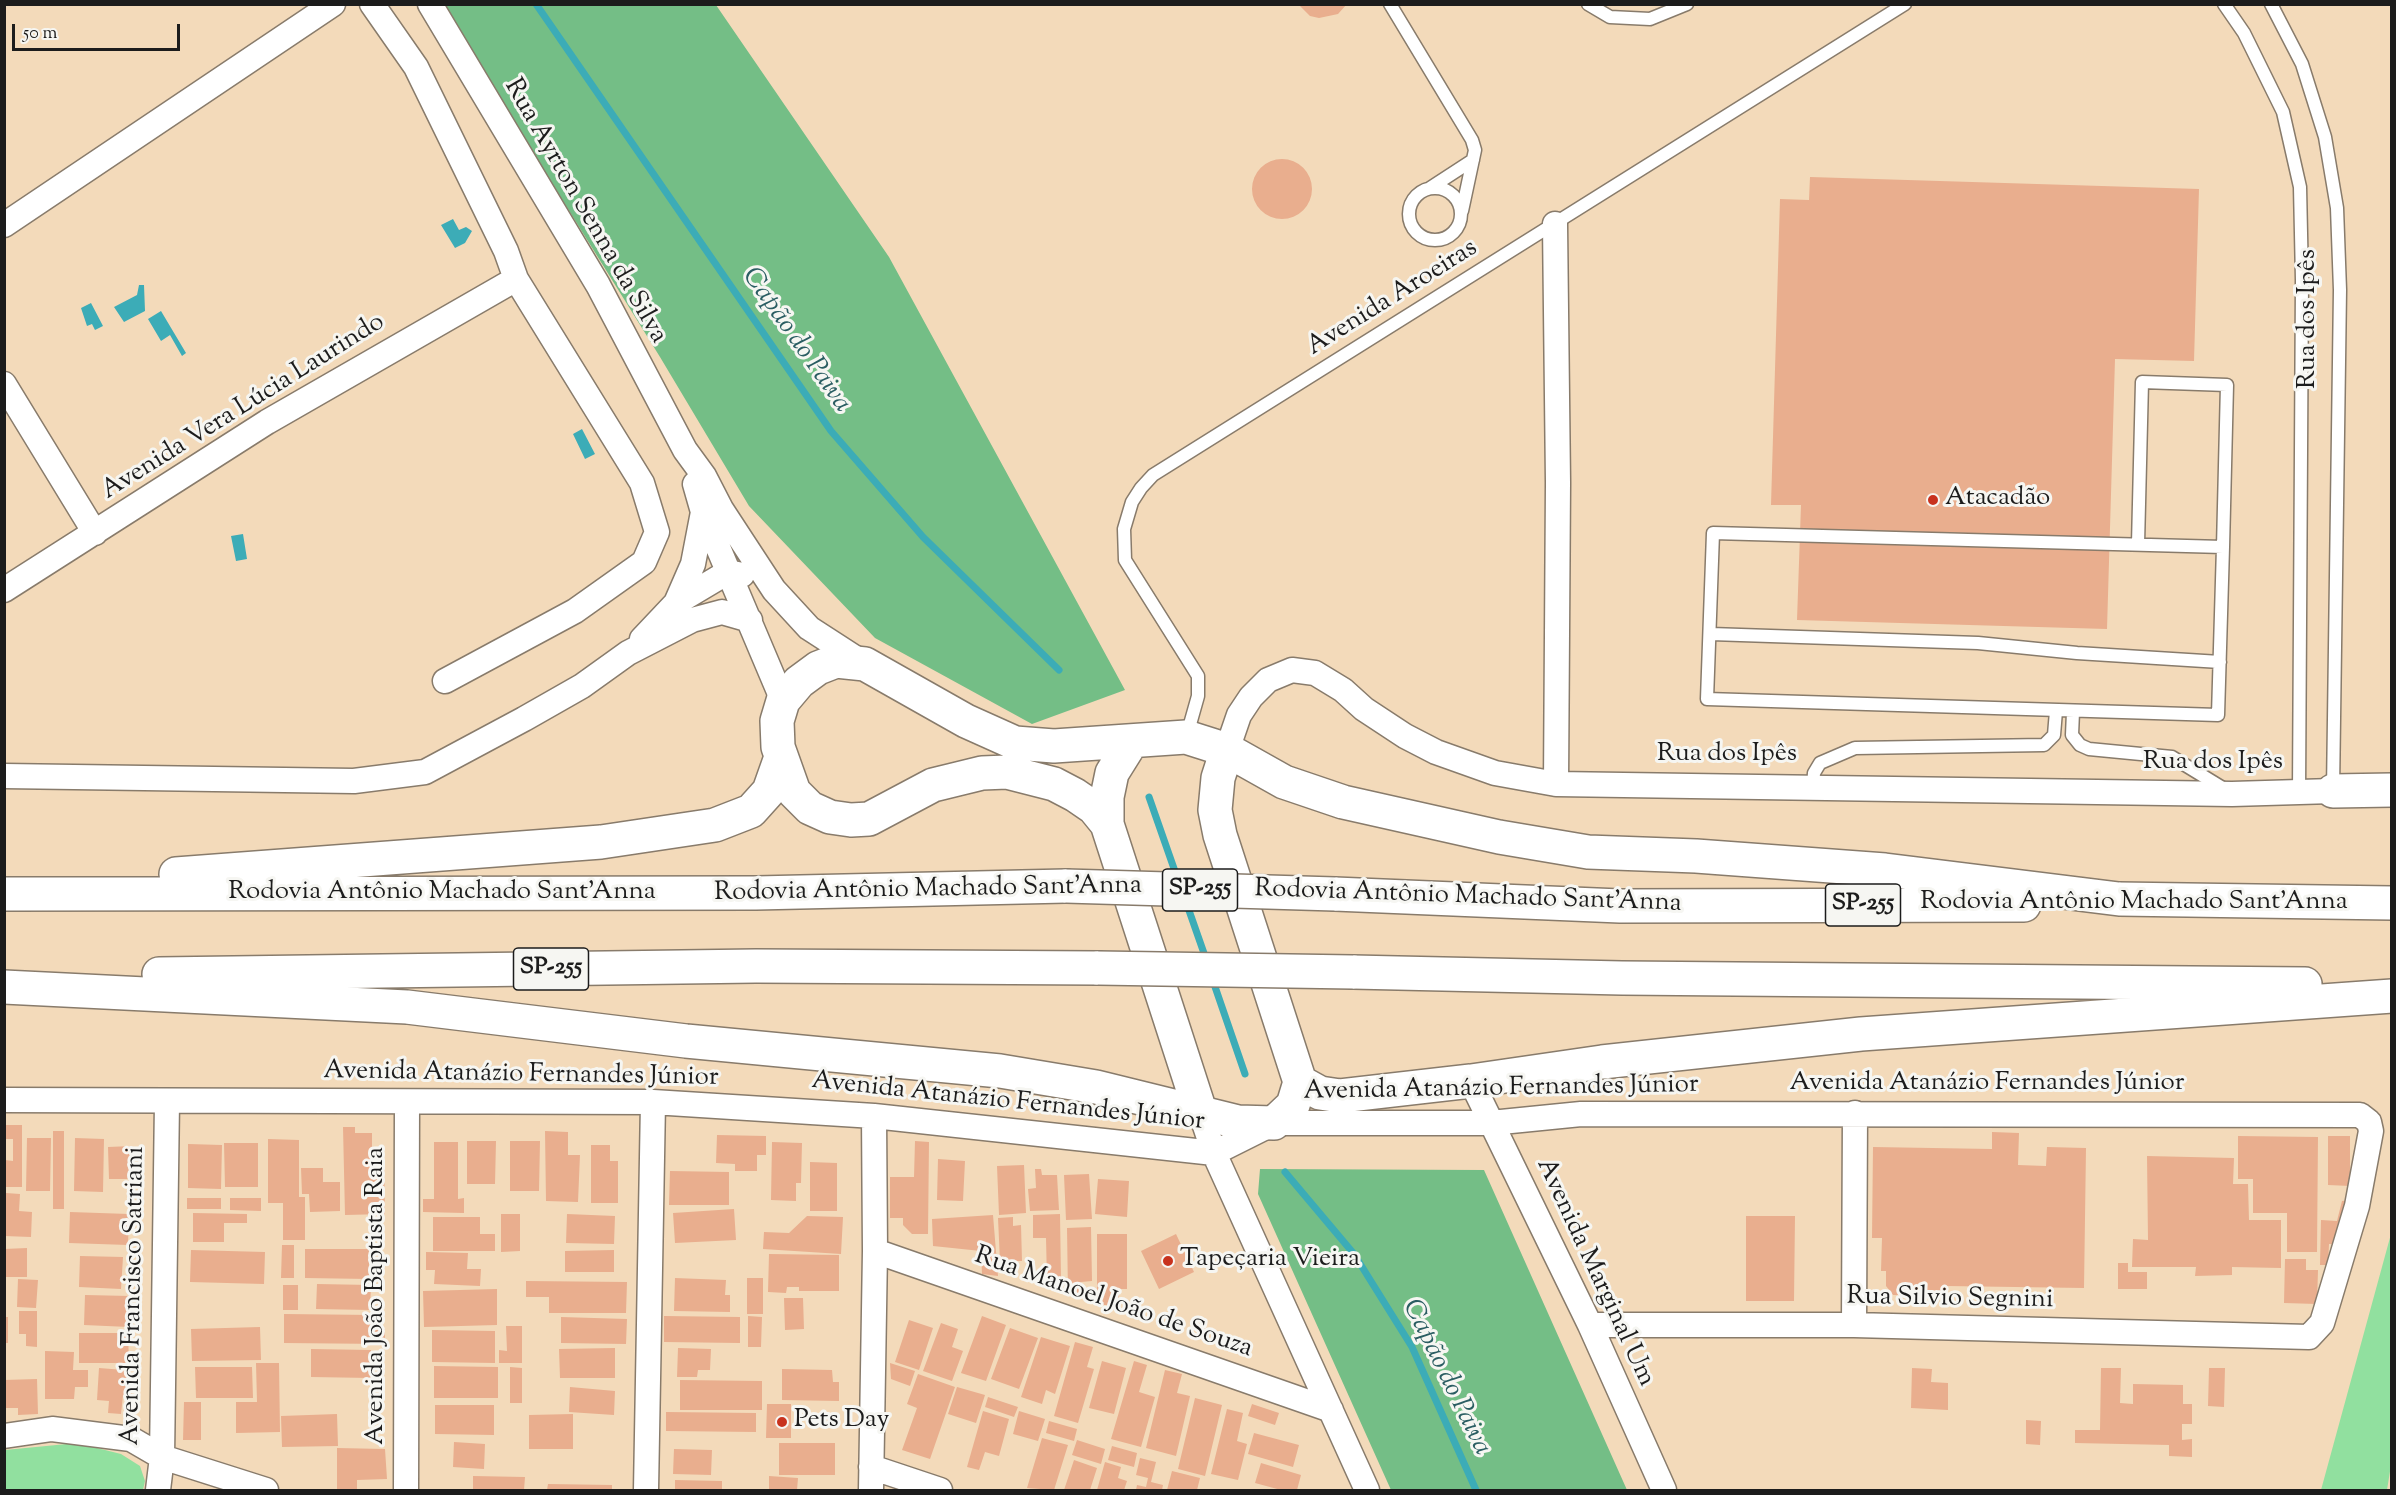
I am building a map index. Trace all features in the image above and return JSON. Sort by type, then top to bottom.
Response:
[{"type":"highway","points":[[1107,824],[1094,808],[1054,784],[1006,772],[982,772],[933,785],[869,819],[850,820],[830,817],[810,808],[794,792],[778,747],[777,721],[783,701],[799,682],[818,668],[836,661],[864,664],[966,722],[1015,743],[1054,746],[1186,737],[1227,750],[1284,782],[1343,802],[1499,837],[1588,852],[1696,856],[1885,870],[2120,899],[2391,903]]},
{"type":"highway","points":[[1132,741],[1112,773],[1107,797],[1107,824],[1201,1114]]},
{"type":"highway","points":[[4,987],[407,1007],[686,1041],[1000,1071],[1096,1087],[1238,1122],[1274,1123],[1293,1105],[1300,1082],[1220,835],[1215,810],[1218,778],[1227,750]]},
{"type":"highway","points":[[4,883],[152,876],[601,842],[715,825],[751,811],[769,791],[781,758]]},
{"type":"highway","points":[[2332,791],[2391,790]]},
{"type":"highway","name":"Rodovia Antônio Machado Sant'Anna","points":[[4,894],[756,893],[1066,886],[1620,906],[2391,903]]},
{"type":"highway","name":"SP-255","points":[[4,976],[756,966],[1098,968],[1645,978],[2391,984]]},
{"type":"highway","points":[[1300,1082],[1320,1093],[1340,1096],[1471,1081],[1602,1062],[1861,1034],[2391,996]]},
{"type":"street","points":[[4,225],[333,4]]},
{"type":"street","points":[[372,4],[416,67],[506,251],[516,279],[642,483],[657,532],[644,562],[575,611],[445,681]]},
{"type":"street","name":"Rua Ayrton Senna da Silva","points":[[430,4],[598,285],[685,450],[774,590],[809,628],[825,641],[864,664]]},
{"type":"street","points":[[1555,224],[1558,483],[1556,783]]},
{"type":"street","name":"Avenida Vera Lúcia Laurindo","points":[[4,590],[267,422],[516,279]]},
{"type":"street","points":[[4,384],[95,533]]},
{"type":"street","name":"Rua Ayrton Senna da Silva","points":[[685,450],[704,512],[783,701]]},
{"type":"street","points":[[676,603],[693,564],[704,512]]},
{"type":"street","points":[[628,653],[676,603],[728,572],[742,575],[774,590]]},
{"type":"street","points":[[4,776],[354,781],[425,772],[582,686],[628,653],[692,620],[722,612],[750,620]]},
{"type":"street","name":"Rua dos Ipês","points":[[1227,750],[1239,715],[1251,697],[1268,680],[1292,670],[1315,673],[1343,690],[1364,710],[1436,752],[1495,773],[1556,783],[2232,794],[2332,791]]},
{"type":"street","name":"Avenida Marginal Um","points":[[1471,1081],[1590,1324],[1664,1491]]},
{"type":"street","name":"Avenida Atanázio Fernandes Júnior","points":[[4,1100],[653,1102],[874,1116],[1214,1153],[1274,1123],[1491,1123],[1581,1114],[2360,1115],[2368,1122],[2371,1131],[2357,1206],[2322,1323],[2309,1337]]},
{"type":"street","name":"Avenida Francisco Satriani","points":[[158,1491],[162,1457],[167,1102]]},
{"type":"street","name":"Avenida João Baptista Raia","points":[[406,1491],[407,1102]]},
{"type":"street","points":[[646,1491],[653,1102]]},
{"type":"street","points":[[1854,1325],[1855,1113]]},
{"type":"street","points":[[1201,1114],[1214,1153],[1367,1491]]},
{"type":"street","points":[[874,1116],[875,1251],[871,1479],[940,1491]]},
{"type":"street","name":"Rua Manoel João de Souza","points":[[875,1251],[1331,1410]]},
{"type":"street","name":"Rua Silvio Segnini","points":[[1590,1324],[1854,1325],[2309,1337]]},
{"type":"street","points":[[4,1436],[52,1429],[131,1439],[162,1457],[266,1491]]},
{"type":"lane","points":[[1390,4],[1472,140],[1475,150],[1473,160],[1462,211],[1458,228],[1444,239],[1427,240],[1419,236],[1409,222],[1408,213],[1415,197],[1473,160]]},
{"type":"lane","points":[[1588,4],[1610,17],[1650,19],[1687,4]]},
{"type":"lane","name":"Avenida Aroeiras","points":[[1186,737],[1198,696],[1198,676],[1125,560],[1124,529],[1132,501],[1141,488],[1154,476],[1905,4]]},
{"type":"lane","name":"Rua dos Ipês","points":[[2224,4],[2244,33],[2283,112],[2300,187],[2302,292],[2299,792]]},
{"type":"lane","name":"Rua dos Ipês","points":[[2271,4],[2302,64],[2325,137],[2337,208],[2340,290],[2332,791]]},
{"type":"lane","points":[[1430,188],[1447,190],[1459,203],[1462,211]]},
{"type":"lane","points":[[2138,544],[2142,382],[2227,385],[2223,547],[2220,662],[2218,715],[1707,699],[1713,533],[2223,547]]},
{"type":"lane","points":[[1711,634],[1978,643],[2076,653],[2220,662]]},
{"type":"lane","points":[[1813,786],[1814,773],[1820,763],[1855,748],[2044,745],[2054,735],[2056,711]]},
{"type":"lane","points":[[2073,712],[2072,735],[2080,746],[2089,749],[2172,757],[2232,794]]},
{"type":"green space","points":[[441,5],[716,5],[889,257],[1125,690],[1032,724],[875,638],[749,506],[660,357]]},
{"type":"green space","points":[[1260,1169],[1484,1170],[1627,1490],[1391,1490],[1258,1194]]},
{"type":"green space","points":[[2391,1234],[2392,1459],[2387,1490],[2321,1490]]},
{"type":"green space","points":[[77,1443],[121,1454],[140,1466],[145,1481],[143,1490],[5,1490],[5,1450]]},
{"type":"water","points":[[453,219],[459,230],[466,227],[472,231],[465,243],[455,248],[441,225]]},
{"type":"water","points":[[139,285],[144,285],[145,311],[124,322],[114,307],[137,295]]},
{"type":"water","points":[[91,303],[103,326],[95,330],[92,324],[87,326],[81,308]]},
{"type":"water","points":[[161,311],[186,353],[182,356],[170,335],[161,341],[148,319]]},
{"type":"water","points":[[582,429],[595,454],[585,459],[573,434]]},
{"type":"water","points":[[243,534],[247,559],[236,561],[231,536]]},
{"type":"building","points":[[1298,4],[1347,4],[1338,14],[1319,18],[1310,16]]},
{"type":"building","points":[[1282,159],[1299,164],[1307,172],[1312,189],[1307,206],[1299,214],[1282,219],[1265,214],[1257,206],[1252,189],[1257,172],[1265,164]]},
{"type":"building","points":[[1810,177],[2199,189],[2194,361],[2115,359],[2107,629],[1797,620],[1801,505],[1771,505],[1780,199],[1809,200]]},
{"type":"building","points":[[4,1125],[22,1125],[22,1187],[5,1187],[5,1160],[13,1161],[13,1139],[4,1139]]},
{"type":"building","points":[[343,1127],[355,1127],[355,1133],[372,1133],[372,1151],[384,1151],[385,1214],[345,1215]]},
{"type":"building","points":[[53,1131],[64,1131],[64,1209],[53,1209]]},
{"type":"building","points":[[545,1131],[568,1132],[568,1155],[580,1155],[578,1202],[546,1201]]},
{"type":"building","points":[[1992,1132],[2019,1133],[2018,1165],[2046,1166],[2047,1147],[2086,1148],[2084,1288],[1947,1286],[1947,1296],[1893,1295],[1886,1286],[1886,1271],[1881,1271],[1882,1238],[1872,1238],[1873,1147],[1992,1149]]},
{"type":"building","points":[[717,1135],[766,1136],[766,1155],[757,1155],[757,1171],[735,1171],[735,1164],[716,1163]]},
{"type":"building","points":[[2238,1136],[2318,1137],[2317,1252],[2287,1252],[2287,1213],[2253,1213],[2253,1179],[2238,1179]]},
{"type":"building","points":[[2328,1136],[2350,1136],[2350,1186],[2328,1185]]},
{"type":"building","points":[[27,1138],[51,1138],[50,1191],[26,1191]]},
{"type":"building","points":[[75,1138],[104,1139],[103,1192],[74,1191]]},
{"type":"building","points":[[268,1139],[299,1140],[299,1197],[305,1197],[305,1240],[283,1240],[283,1203],[268,1203]]},
{"type":"building","points":[[467,1141],[496,1141],[495,1184],[467,1184]]},
{"type":"building","points":[[510,1141],[540,1141],[539,1191],[510,1191]]},
{"type":"building","points":[[915,1141],[929,1142],[928,1234],[912,1234],[903,1225],[903,1218],[890,1218],[890,1177],[914,1177]]},
{"type":"building","points":[[434,1142],[458,1142],[458,1199],[464,1198],[464,1213],[423,1212],[423,1199],[434,1199]]},
{"type":"building","points":[[772,1142],[802,1143],[801,1183],[796,1183],[796,1201],[771,1200]]},
{"type":"building","points":[[224,1143],[258,1143],[258,1187],[225,1187]]},
{"type":"building","points":[[188,1144],[222,1145],[221,1189],[188,1188]]},
{"type":"building","points":[[591,1145],[610,1145],[610,1161],[618,1161],[618,1203],[591,1203]]},
{"type":"building","points":[[132,1146],[133,1179],[109,1179],[108,1147]]},
{"type":"building","points":[[2147,1156],[2234,1158],[2233,1184],[2248,1184],[2249,1220],[2281,1220],[2281,1268],[2232,1267],[2232,1275],[2195,1276],[2196,1267],[2132,1267],[2133,1239],[2148,1240]]},
{"type":"building","points":[[938,1159],[965,1161],[963,1201],[937,1200]]},
{"type":"building","points":[[810,1162],[837,1163],[837,1211],[810,1211]]},
{"type":"building","points":[[1024,1165],[1026,1213],[999,1215],[997,1166]]},
{"type":"building","points":[[301,1168],[323,1168],[323,1182],[340,1182],[340,1211],[310,1212],[309,1194],[302,1194]]},
{"type":"building","points":[[1035,1169],[1041,1169],[1042,1175],[1057,1175],[1059,1210],[1030,1211],[1028,1189],[1036,1188]]},
{"type":"building","points":[[670,1171],[729,1172],[729,1205],[669,1205]]},
{"type":"building","points":[[1089,1174],[1092,1219],[1066,1220],[1064,1175]]},
{"type":"building","points":[[1098,1179],[1129,1181],[1127,1217],[1095,1214]]},
{"type":"building","points":[[6,1193],[20,1194],[19,1211],[32,1212],[31,1237],[4,1236]]},
{"type":"building","points":[[187,1198],[221,1198],[221,1209],[187,1209]]},
{"type":"building","points":[[230,1198],[261,1198],[261,1211],[230,1210]]},
{"type":"building","points":[[2352,1200],[2341,1244],[2329,1244],[2328,1265],[2320,1265],[2321,1220],[2337,1221],[2342,1201]]},
{"type":"building","points":[[734,1209],[736,1240],[675,1243],[673,1213]]},
{"type":"building","points":[[70,1212],[129,1214],[128,1245],[69,1243]]},
{"type":"building","points":[[193,1213],[247,1214],[247,1223],[224,1223],[224,1242],[193,1242]]},
{"type":"building","points":[[501,1214],[520,1214],[520,1251],[501,1252]]},
{"type":"building","points":[[567,1214],[615,1216],[614,1244],[566,1243]]},
{"type":"building","points":[[1060,1214],[1061,1280],[1047,1280],[1046,1238],[1033,1238],[1033,1215]]},
{"type":"building","points":[[993,1215],[998,1276],[982,1274],[981,1251],[933,1246],[932,1219]]},
{"type":"building","points":[[807,1216],[843,1217],[841,1254],[763,1249],[764,1232],[789,1233]]},
{"type":"building","points":[[1746,1216],[1795,1216],[1794,1301],[1746,1301]]},
{"type":"building","points":[[433,1217],[480,1217],[480,1234],[495,1234],[495,1251],[433,1251]]},
{"type":"building","points":[[1013,1217],[1013,1226],[1021,1225],[1022,1261],[1000,1261],[998,1218]]},
{"type":"building","points":[[1091,1227],[1092,1281],[1081,1282],[1082,1294],[1068,1294],[1067,1228]]},
{"type":"building","points":[[1097,1234],[1127,1234],[1127,1289],[1119,1289],[1119,1305],[1097,1305]]},
{"type":"building","name":"Tapeçaria Vieira","points":[[1176,1234],[1194,1272],[1159,1289],[1141,1251]]},
{"type":"building","points":[[282,1245],[294,1245],[294,1278],[281,1278]]},
{"type":"building","points":[[27,1248],[27,1277],[4,1277],[4,1249]]},
{"type":"building","points":[[305,1249],[369,1249],[369,1279],[305,1278]]},
{"type":"building","points":[[191,1250],[265,1252],[264,1284],[190,1282]]},
{"type":"building","points":[[614,1250],[614,1272],[565,1272],[565,1251]]},
{"type":"building","points":[[426,1252],[468,1253],[467,1269],[481,1269],[480,1286],[434,1284],[435,1270],[426,1270]]},
{"type":"building","points":[[769,1254],[839,1255],[839,1291],[799,1291],[799,1287],[787,1287],[786,1293],[768,1292]]},
{"type":"building","points":[[80,1256],[123,1257],[121,1289],[79,1287]]},
{"type":"building","points":[[2285,1259],[2306,1259],[2306,1270],[2318,1270],[2317,1304],[2284,1303]]},
{"type":"building","points":[[2118,1263],[2128,1263],[2128,1272],[2147,1272],[2147,1289],[2118,1289]]},
{"type":"building","points":[[675,1278],[726,1280],[725,1295],[730,1295],[730,1312],[674,1311]]},
{"type":"building","points":[[747,1278],[763,1278],[763,1314],[747,1314]]},
{"type":"building","points":[[18,1279],[38,1280],[36,1308],[17,1307]]},
{"type":"building","points":[[526,1281],[627,1282],[626,1313],[549,1313],[549,1297],[526,1297]]},
{"type":"building","points":[[317,1284],[371,1285],[370,1310],[316,1309]]},
{"type":"building","points":[[283,1285],[298,1285],[298,1310],[283,1310]]},
{"type":"building","points":[[497,1289],[497,1325],[424,1327],[423,1291]]},
{"type":"building","points":[[85,1295],[130,1296],[129,1327],[84,1325]]},
{"type":"building","points":[[784,1298],[803,1298],[804,1329],[785,1330]]},
{"type":"building","points":[[19,1311],[37,1311],[37,1347],[26,1346],[26,1334],[19,1334]]},
{"type":"building","points":[[284,1314],[374,1315],[374,1329],[385,1329],[385,1344],[284,1343]]},
{"type":"building","points":[[664,1316],[740,1317],[740,1343],[664,1342]]},
{"type":"building","points":[[748,1316],[762,1317],[761,1347],[748,1347]]},
{"type":"building","points":[[982,1316],[1006,1325],[986,1381],[961,1373]]},
{"type":"building","points":[[4,1317],[8,1317],[8,1343],[4,1343]]},
{"type":"building","points":[[561,1317],[627,1319],[626,1344],[561,1343]]},
{"type":"building","points":[[909,1320],[933,1328],[919,1370],[895,1362]]},
{"type":"building","points":[[941,1323],[958,1329],[952,1347],[963,1351],[952,1381],[923,1371]]},
{"type":"building","points":[[506,1326],[522,1326],[522,1363],[499,1363],[499,1350],[507,1351]]},
{"type":"building","points":[[260,1327],[261,1360],[192,1361],[191,1329]]},
{"type":"building","points":[[1010,1328],[1038,1338],[1019,1389],[991,1379]]},
{"type":"building","points":[[432,1330],[495,1331],[495,1363],[432,1362]]},
{"type":"building","points":[[79,1333],[128,1333],[129,1363],[79,1363]]},
{"type":"building","points":[[1041,1337],[1070,1346],[1055,1394],[1046,1390],[1042,1404],[1021,1397]]},
{"type":"building","points":[[1075,1342],[1093,1347],[1087,1367],[1094,1369],[1078,1423],[1054,1416]]},
{"type":"building","points":[[615,1348],[615,1378],[560,1378],[559,1349]]},
{"type":"building","points":[[678,1348],[711,1349],[710,1370],[698,1370],[697,1377],[677,1377]]},
{"type":"building","points":[[311,1349],[371,1350],[371,1378],[311,1377]]},
{"type":"building","points":[[45,1351],[74,1352],[73,1370],[88,1370],[88,1387],[75,1387],[74,1399],[45,1399]]},
{"type":"building","points":[[1102,1361],[1126,1368],[1114,1414],[1089,1408]]},
{"type":"building","points":[[1134,1361],[1147,1365],[1139,1392],[1155,1397],[1141,1447],[1111,1439]]},
{"type":"building","points":[[256,1363],[279,1363],[280,1432],[236,1433],[236,1402],[257,1402]]},
{"type":"building","points":[[890,1363],[915,1371],[910,1386],[891,1379]]},
{"type":"building","points":[[434,1366],[498,1367],[498,1398],[434,1398]]},
{"type":"building","points":[[195,1367],[252,1367],[253,1398],[196,1398]]},
{"type":"building","points":[[510,1367],[522,1368],[522,1403],[510,1403]]},
{"type":"building","points":[[99,1368],[124,1370],[124,1375],[133,1376],[132,1396],[123,1395],[121,1414],[108,1413],[109,1401],[97,1400]]},
{"type":"building","points":[[1912,1368],[1932,1369],[1931,1382],[1948,1383],[1948,1410],[1911,1408]]},
{"type":"building","points":[[2101,1368],[2121,1368],[2120,1403],[2133,1404],[2133,1384],[2183,1385],[2183,1404],[2192,1404],[2192,1424],[2182,1424],[2182,1440],[2192,1439],[2192,1457],[2169,1456],[2169,1445],[2075,1443],[2075,1430],[2100,1430]]},
{"type":"building","points":[[2209,1368],[2225,1368],[2224,1407],[2208,1406]]},
{"type":"building","points":[[782,1369],[832,1370],[833,1382],[839,1382],[839,1401],[782,1400]]},
{"type":"building","points":[[1165,1370],[1182,1374],[1177,1393],[1190,1396],[1176,1456],[1146,1448]]},
{"type":"building","points":[[918,1374],[955,1387],[930,1459],[902,1450],[917,1408],[907,1404]]},
{"type":"building","points":[[37,1379],[38,1414],[18,1415],[18,1408],[4,1408],[4,1380]]},
{"type":"building","points":[[680,1380],[762,1381],[762,1410],[680,1410]]},
{"type":"building","points":[[570,1387],[615,1391],[614,1415],[569,1412]]},
{"type":"building","points":[[957,1387],[985,1395],[976,1423],[948,1414]]},
{"type":"building","points":[[988,1397],[1018,1407],[1014,1417],[985,1407]]},
{"type":"building","points":[[1195,1398],[1222,1405],[1205,1476],[1178,1469]]},
{"type":"building","points":[[184,1402],[201,1402],[201,1440],[183,1440]]},
{"type":"building","points":[[767,1404],[791,1404],[791,1438],[766,1438]]},
{"type":"building","points":[[1252,1404],[1279,1413],[1275,1425],[1248,1416]]},
{"type":"building","points":[[435,1405],[494,1405],[494,1435],[435,1434]]},
{"type":"building","points":[[1227,1409],[1243,1413],[1237,1441],[1247,1444],[1238,1480],[1211,1474]]},
{"type":"building","points":[[983,1411],[1009,1419],[999,1456],[985,1452],[979,1470],[967,1467]]},
{"type":"building","points":[[1019,1411],[1045,1419],[1038,1441],[1013,1434]]},
{"type":"building","points":[[666,1412],[756,1413],[756,1432],[666,1431]]},
{"type":"building","points":[[337,1414],[338,1446],[282,1447],[281,1416]]},
{"type":"building","points":[[573,1414],[573,1449],[529,1449],[529,1415]]},
{"type":"building","points":[[2026,1420],[2041,1421],[2040,1445],[2026,1444]]},
{"type":"building","points":[[1049,1421],[1077,1429],[1074,1441],[1046,1433]]},
{"type":"building","points":[[1254,1433],[1299,1445],[1293,1467],[1248,1454]]},
{"type":"building","points":[[1042,1438],[1068,1445],[1054,1490],[1027,1488]]},
{"type":"building","points":[[1077,1440],[1105,1449],[1101,1464],[1072,1455]]},
{"type":"building","points":[[454,1442],[485,1444],[484,1469],[453,1467]]},
{"type":"building","points":[[779,1443],[835,1443],[835,1475],[779,1475]]},
{"type":"building","points":[[1112,1446],[1137,1453],[1134,1467],[1108,1460]]},
{"type":"building","points":[[337,1448],[385,1449],[387,1479],[357,1480],[357,1490],[337,1490]]},
{"type":"building","points":[[674,1449],[712,1450],[711,1475],[673,1474]]},
{"type":"building","points":[[1140,1458],[1156,1462],[1151,1482],[1163,1485],[1162,1490],[1136,1490],[1137,1485],[1146,1487],[1148,1478],[1136,1475]]},
{"type":"building","points":[[1074,1460],[1097,1468],[1090,1490],[1064,1490]]},
{"type":"building","points":[[1105,1462],[1121,1467],[1118,1478],[1127,1481],[1124,1490],[1097,1490]]},
{"type":"building","points":[[1261,1463],[1301,1475],[1297,1490],[1281,1490],[1255,1483]]},
{"type":"building","points":[[1172,1471],[1200,1478],[1197,1490],[1167,1490]]},
{"type":"building","points":[[473,1476],[525,1477],[524,1490],[473,1490]]},
{"type":"building","points":[[769,1476],[798,1478],[797,1490],[769,1490]]},
{"type":"building","points":[[675,1480],[722,1481],[722,1490],[675,1490]]},
{"type":"building","points":[[548,1484],[612,1485],[612,1490],[547,1490]]},
{"type":"waterway","name":"Capão do Paiva","points":[[536,4],[831,431],[923,537],[1059,670]]},
{"type":"waterway","points":[[1149,797],[1178,880]]},
{"type":"waterway","points":[[1185,899],[1206,959]]},
{"type":"waterway","points":[[1212,978],[1245,1074]]},
{"type":"waterway","name":"Capão do Paiva","points":[[1285,1172],[1354,1254],[1412,1347],[1476,1490]]},
{"type":"place","name":"Atacadão","points":[[1933,500]]},
{"type":"place","name":"Tapeçaria Vieira","points":[[1168,1261]]},
{"type":"place","name":"Pets Day","points":[[782,1422]]}]
